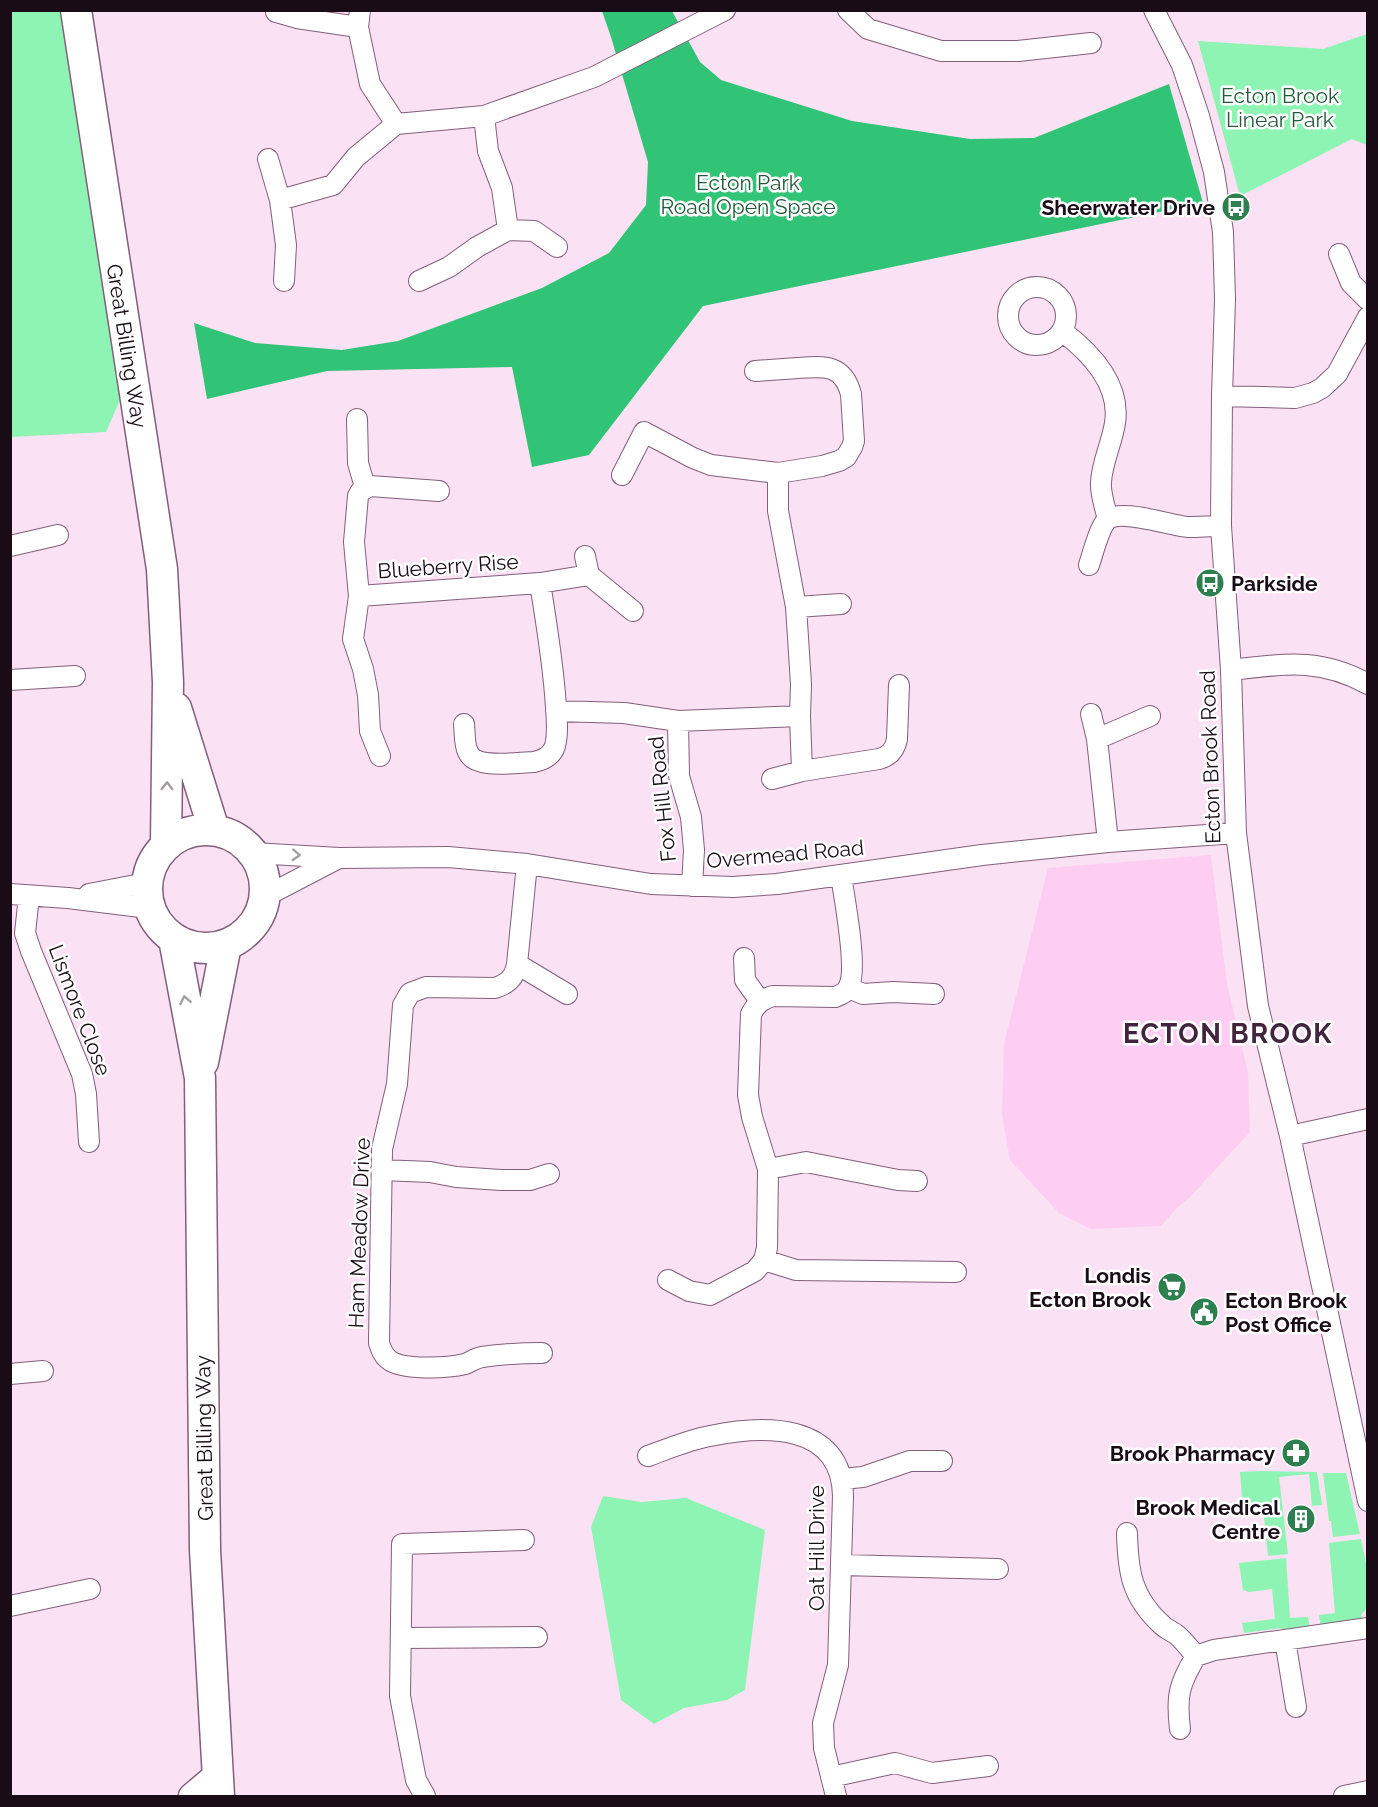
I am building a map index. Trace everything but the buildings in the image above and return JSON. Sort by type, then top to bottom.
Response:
[{"type":"main road","name":"Great Billing Way","points":[[76,10],[162,569],[168,682],[166,844]]},
{"type":"main road","name":"Great Billing Way","points":[[168,682],[214,830]]},
{"type":"main road","points":[[197,830],[214,830],[229,834],[253,853],[261,867],[264,897],[260,913],[252,926],[240,937],[226,945],[208,948],[190,946],[174,939],[159,925],[148,896],[150,869],[156,855],[166,844],[180,835],[197,830]]},
{"type":"main road","name":"Great Billing Way","points":[[174,939],[200,1078],[205,1550],[218,1785]]},
{"type":"main road","name":"Great Billing Way","points":[[200,1078],[226,945]]},
{"type":"street","points":[[280,200],[333,184],[356,157],[396,124],[484,116],[594,77],[725,10]]},
{"type":"street","points":[[848,10],[868,29],[941,51],[1018,51],[1090,43]]},
{"type":"street","name":"Ecton Brook Road","points":[[1155,10],[1182,65],[1199,116],[1214,172],[1223,232],[1225,299],[1221,526],[1231,670],[1236,833],[1258,1005],[1290,1136],[1368,1501]]},
{"type":"street","points":[[276,12],[297,18],[359,19],[370,84],[396,124]]},
{"type":"street","points":[[484,116],[488,151],[502,188],[508,230]]},
{"type":"street","points":[[268,159],[280,200],[286,245],[284,281]]},
{"type":"street","points":[[419,281],[449,267],[477,247],[508,230],[534,231],[557,247]]},
{"type":"street","points":[[1339,254],[1352,283],[1368,300]]},
{"type":"street","points":[[1222,396],[1295,398],[1313,393],[1337,374],[1368,317]]},
{"type":"street","points":[[1062,331],[1078,343],[1095,362],[1112,391],[1116,413],[1115,425],[1101,484],[1108,519]]},
{"type":"street","points":[[622,476],[644,432],[711,465],[778,473],[822,466],[846,457],[854,441],[851,394],[849,386],[840,374],[824,366],[755,371]]},
{"type":"street","points":[[357,419],[358,464],[365,487],[439,491]]},
{"type":"street","points":[[778,473],[778,511],[796,607],[801,684],[802,771]]},
{"type":"street","name":"Blueberry Rise","points":[[365,487],[358,496],[354,542],[359,596],[353,639],[363,669],[368,696],[370,731],[380,756]]},
{"type":"street","points":[[1089,565],[1104,523],[1118,516],[1140,517],[1169,525],[1188,527],[1221,526]]},
{"type":"street","points":[[10,546],[58,535]]},
{"type":"street","points":[[540,583],[587,565],[633,611]]},
{"type":"street","name":"Blueberry Rise","points":[[359,596],[540,583],[551,649],[556,711],[555,745],[548,756],[542,760],[484,764],[472,759],[467,752],[464,724]]},
{"type":"street","points":[[796,607],[841,604]]},
{"type":"street","points":[[1231,670],[1285,664],[1316,665],[1335,669],[1368,684]]},
{"type":"street","points":[[10,680],[75,676]]},
{"type":"street","points":[[772,779],[802,771],[879,759],[889,755],[897,739],[899,685]]},
{"type":"street","points":[[556,711],[624,713],[678,722]]},
{"type":"street","points":[[1091,714],[1097,739],[1108,842]]},
{"type":"street","name":"Fox Hill Road","points":[[692,886],[693,839],[691,817],[679,776],[678,722],[800,716]]},
{"type":"street","points":[[1097,739],[1150,716]]},
{"type":"street","name":"Overmead Road","points":[[253,853],[339,858],[448,857],[527,864],[632,881],[733,887],[982,855],[1108,842],[1236,833]]},
{"type":"street","name":"Overmead Road","points":[[264,897],[339,858]]},
{"type":"street","points":[[527,864],[517,964],[567,994]]},
{"type":"street","points":[[668,1280],[689,1291],[710,1295],[755,1271],[764,1260],[767,1248],[768,1169],[752,1117],[748,1095],[751,1014],[760,1001],[773,996],[835,997],[849,988],[851,951],[841,874]]},
{"type":"street","points":[[20,895],[68,898],[148,896]]},
{"type":"street","name":"Lismore Close","points":[[20,895],[25,933],[31,951],[82,1074],[86,1094],[88,1142]]},
{"type":"street","points":[[744,958],[745,980],[760,1001]]},
{"type":"street","name":"Ham Meadow Drive","points":[[517,964],[513,977],[502,986],[495,988],[426,987],[411,993],[405,1000],[401,1011],[398,1084],[382,1149],[380,1343],[388,1360],[400,1366],[443,1368],[466,1363],[478,1357],[542,1353]]},
{"type":"street","points":[[849,988],[863,994],[893,992],[934,994]]},
{"type":"street","points":[[1290,1136],[1368,1119]]},
{"type":"street","points":[[768,1169],[806,1162],[898,1180],[917,1181]]},
{"type":"street","points":[[381,1170],[430,1172],[456,1177],[501,1180],[530,1180],[549,1174]]},
{"type":"street","points":[[764,1260],[796,1270],[956,1272]]},
{"type":"street","points":[[10,1374],[43,1371]]},
{"type":"street","name":"Oat Hill Drive","points":[[648,1456],[709,1436],[761,1429],[799,1434],[822,1446],[831,1456],[842,1479],[842,1565],[838,1665],[823,1723],[824,1748],[836,1797]]},
{"type":"street","points":[[842,1479],[863,1477],[910,1461],[942,1461]]},
{"type":"street","points":[[1127,1533],[1128,1567],[1144,1606],[1196,1656]]},
{"type":"street","points":[[425,1797],[416,1780],[400,1696],[402,1544],[524,1540]]},
{"type":"street","points":[[842,1565],[998,1569]]},
{"type":"street","points":[[10,1606],[90,1589]]},
{"type":"street","points":[[1180,1729],[1178,1696],[1183,1678],[1196,1656],[1214,1650],[1368,1628]]},
{"type":"street","points":[[401,1638],[537,1637]]},
{"type":"street","points":[[1285,1640],[1296,1707]]},
{"type":"street","points":[[831,1777],[895,1763],[932,1773],[988,1766]]},
{"type":"street","points":[[190,1797],[218,1785]]},
{"type":"street","points":[[1344,1797],[1368,1791]]},
{"type":"shaded area","points":[[1211,855],[1227,984],[1248,1073],[1250,1132],[1161,1226],[1091,1229],[1059,1213],[1010,1160],[1002,1114],[1004,1044],[1048,868]]},
{"type":"green space","points":[[11,10],[60,11],[120,400],[106,432],[11,437]]},
{"type":"green space","name":"Ecton Park Road Open Space","points":[[602,11],[672,11],[700,62],[721,80],[852,121],[970,139],[1034,138],[1169,84],[1203,203],[703,306],[589,455],[532,467],[512,367],[327,371],[207,399],[194,323],[255,343],[342,350],[398,341],[542,288],[609,253],[646,205],[648,162]]},
{"type":"green space","name":"Ecton Brook Linear Park","points":[[1367,34],[1367,145],[1352,139],[1240,196],[1198,41],[1323,49]]},
{"type":"green space","points":[[1240,1472],[1317,1472],[1322,1505],[1312,1506],[1309,1474],[1279,1477],[1288,1554],[1268,1556],[1263,1507],[1243,1509]]},
{"type":"green space","points":[[1323,1473],[1346,1473],[1360,1534],[1333,1537]]},
{"type":"green space","points":[[603,1496],[641,1502],[686,1498],[765,1530],[745,1690],[727,1700],[684,1708],[654,1724],[621,1700],[591,1527]]},
{"type":"green space","points":[[1361,1539],[1368,1574],[1367,1608],[1361,1615],[1363,1619],[1323,1627],[1319,1615],[1335,1613],[1329,1543]]},
{"type":"green space","points":[[1286,1558],[1290,1618],[1308,1617],[1310,1629],[1283,1632],[1282,1628],[1244,1633],[1242,1623],[1275,1619],[1272,1589],[1249,1592],[1243,1590],[1239,1563]]},
{"type":"place","name":"Sheerwater Drive","points":[[1236,207]]},
{"type":"place","name":"Parkside","points":[[1210,583]]},
{"type":"place","name":"Londis Ecton Brook","points":[[1172,1287]]},
{"type":"place","name":"Ecton Brook Post Office","points":[[1204,1312]]},
{"type":"place","name":"Brook Pharmacy","points":[[1296,1453]]},
{"type":"place","name":"Brook Medical Centre","points":[[1301,1519]]},
{"type":"district","name":"ECTON BROOK","points":[[1228,1033]]}]
